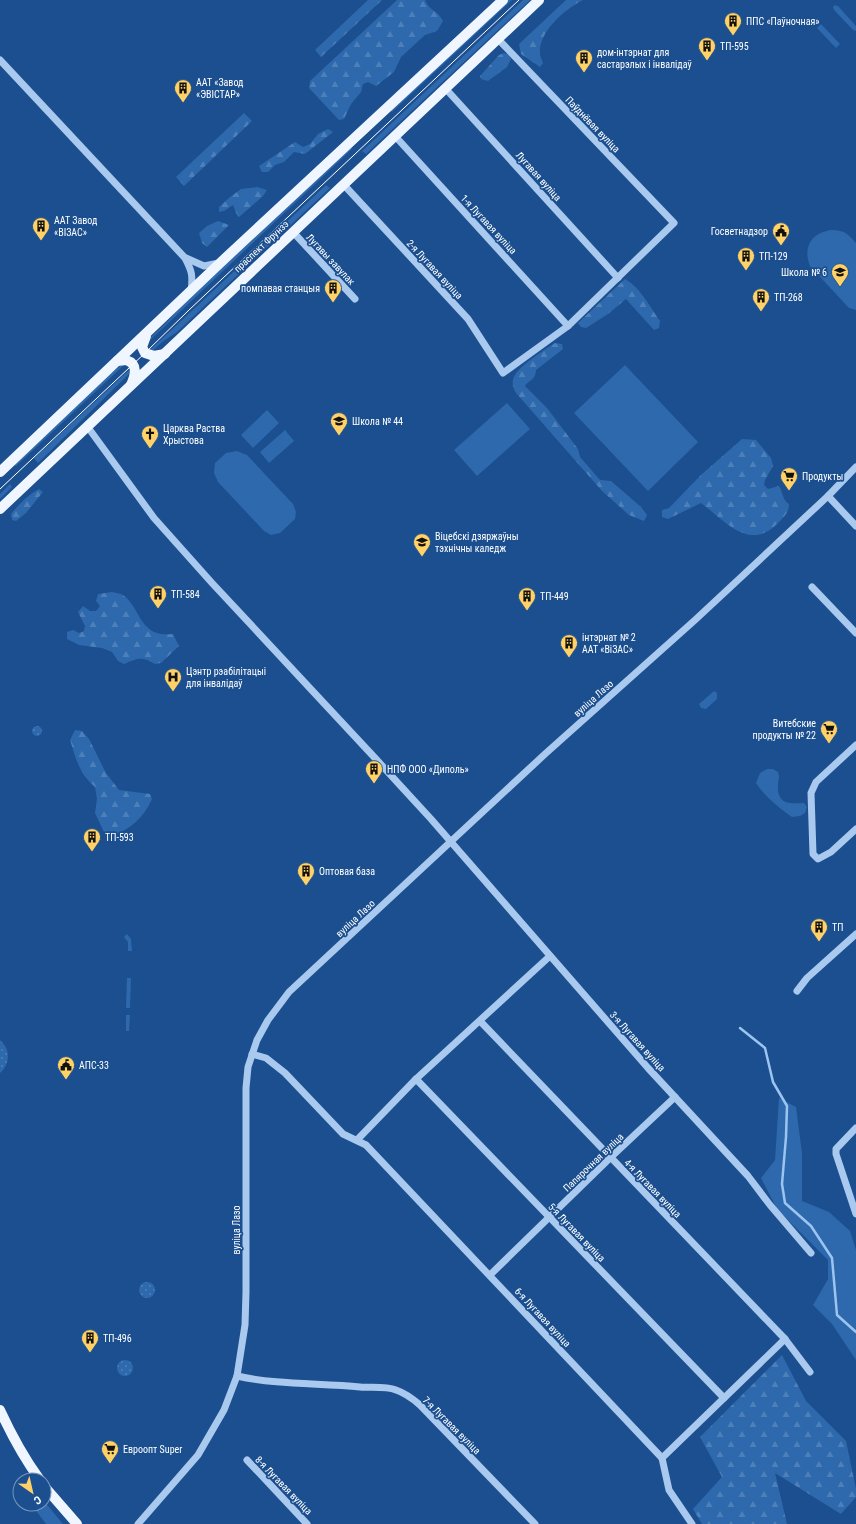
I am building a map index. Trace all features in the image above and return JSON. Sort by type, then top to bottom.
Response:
[{"type":"main road","name":"праспект Фрунзэ","points":[[0,472],[220,263],[503,0]]},
{"type":"main road","name":"праспект Фрунзэ","points":[[0,509],[539,0]]},
{"type":"main road","points":[[148,332],[142,347],[147,355],[154,356],[165,354]]},
{"type":"main road","points":[[117,361],[130,361],[135,368],[135,376],[130,387]]},
{"type":"main road","points":[[0,1410],[7,1426],[34,1472]]},
{"type":"main road","points":[[52,1495],[77,1524]]},
{"type":"street","name":"Паўднёвая вуліца","points":[[498,39],[674,223],[618,278]]},
{"type":"street","points":[[0,60],[185,258],[193,276],[191,291]]},
{"type":"street","name":"Лугавая вуліца","points":[[445,88],[618,278]]},
{"type":"street","name":"1-я Лугавая вуліца","points":[[395,136],[568,326]]},
{"type":"street","name":"2-я Лугавая вуліца","points":[[344,185],[468,319],[504,373],[568,326]]},
{"type":"street","name":"Лугавы завулак","points":[[293,232],[355,299]]},
{"type":"street","points":[[185,258],[204,266],[220,263]]},
{"type":"street","points":[[568,326],[618,278]]},
{"type":"street","name":"3-я Лугавая вуліца","points":[[87,426],[154,518],[451,842],[676,1098],[748,1176],[770,1205],[811,1252]]},
{"type":"street","name":"вуліца Лазо","points":[[138,1524],[198,1455],[224,1410],[237,1376],[244,1326],[246,1292],[246,1088],[248,1067],[252,1054],[268,1020],[289,992],[545,754],[695,620],[828,496],[856,467]]},
{"type":"street","points":[[828,496],[856,526]]},
{"type":"street","points":[[812,587],[856,633]]},
{"type":"street","points":[[856,745],[816,782],[811,793],[813,854],[818,860],[831,852],[856,829]]},
{"type":"street","points":[[797,991],[807,978],[856,934]]},
{"type":"street","points":[[357,1140],[416,1079],[550,956]]},
{"type":"street","name":"4-я Лугавая вуліца","points":[[480,1021],[785,1339],[810,1372]]},
{"type":"street","name":"6-я Лугавая вуліца","points":[[252,1054],[266,1058],[273,1063],[285,1073],[343,1134],[366,1145],[662,1458]]},
{"type":"street","name":"5-я Лугавая вуліца","points":[[416,1079],[724,1398]]},
{"type":"street","name":"Папярочная вуліца","points":[[490,1275],[610,1158],[676,1098]]},
{"type":"street","points":[[856,1128],[836,1149],[840,1168],[856,1214]]},
{"type":"street","points":[[692,1524],[669,1490],[662,1458],[785,1339]]},
{"type":"street","name":"7-я Лугавая вуліца","points":[[237,1376],[255,1380],[276,1382],[389,1389],[403,1393],[420,1405],[535,1524]]},
{"type":"street","name":"8-я Лугавая вуліца","points":[[247,1460],[307,1524]]},
{"type":"green space","points":[[368,0],[382,0],[321,57],[315,50]]},
{"type":"green space","points":[[397,0],[425,0],[429,7],[441,17],[443,21],[437,31],[425,35],[401,57],[394,72],[376,86],[368,82],[363,84],[361,92],[351,104],[344,119],[339,120],[309,88],[310,81]]},
{"type":"green space","points":[[506,0],[512,0],[392,112],[389,109]]},
{"type":"green space","points":[[523,0],[530,0],[366,154],[362,151]]},
{"type":"green space","points":[[566,0],[583,0],[561,15],[548,30],[543,38],[541,46],[540,55],[543,63],[540,67],[521,54],[519,44]]},
{"type":"green space","points":[[835,5],[838,6],[856,26],[856,31],[853,30],[834,10],[833,7]]},
{"type":"green space","points":[[821,24],[840,44],[836,48],[817,28]]},
{"type":"green space","points":[[504,53],[508,54],[511,59],[507,67],[488,81],[481,79],[480,76],[499,55]]},
{"type":"green space","points":[[244,113],[252,121],[184,186],[176,177]]},
{"type":"green space","points":[[328,129],[333,132],[305,154],[294,152],[284,162],[275,165],[268,172],[262,172],[259,166],[295,142],[303,147],[310,144],[318,134]]},
{"type":"green space","points":[[350,147],[352,149],[145,345],[147,341],[184,303]]},
{"type":"green space","points":[[326,185],[330,188],[177,332],[162,342],[150,353],[148,352]]},
{"type":"green space","points":[[257,187],[267,190],[263,196],[239,217],[233,205],[224,211],[219,212],[219,207],[241,189]]},
{"type":"green space","points":[[218,221],[229,225],[207,247],[202,243],[199,233],[207,226]]},
{"type":"green space","points":[[830,230],[845,233],[856,243],[856,310],[849,308],[810,266],[807,253],[810,243],[817,235]]},
{"type":"green space","points":[[625,279],[640,292],[660,321],[659,328],[654,330],[626,299],[608,314],[586,328],[581,327],[578,323]]},
{"type":"green space","points":[[555,343],[562,344],[563,349],[536,370],[533,378],[525,386],[547,408],[578,449],[580,457],[600,480],[611,481],[641,507],[647,515],[644,521],[629,515],[602,491],[515,391],[513,380],[518,371],[533,358]]},
{"type":"green space","points":[[123,364],[124,365],[16,466],[14,464],[106,377]]},
{"type":"green space","points":[[625,365],[698,442],[648,491],[574,413]]},
{"type":"green space","points":[[129,370],[131,372],[38,463],[34,458]]},
{"type":"green space","points":[[507,403],[530,429],[477,476],[454,450]]},
{"type":"green space","points":[[267,410],[279,423],[253,448],[241,435]]},
{"type":"green space","points":[[285,430],[294,441],[269,463],[260,452]]},
{"type":"green space","points":[[742,439],[756,440],[771,458],[773,466],[765,480],[764,485],[768,489],[779,486],[784,498],[789,504],[787,513],[777,524],[767,532],[757,535],[747,534],[728,524],[701,503],[668,519],[662,517],[662,510],[669,508],[701,475]]},
{"type":"green space","points":[[237,451],[247,455],[293,504],[296,512],[295,519],[280,533],[271,535],[264,531],[218,482],[214,473],[215,463],[226,453]]},
{"type":"green space","points":[[10,484],[12,487],[0,499],[0,494]]},
{"type":"green space","points":[[39,489],[43,492],[26,513],[16,521],[12,520],[11,514],[20,503]]},
{"type":"green space","points":[[112,592],[121,594],[126,598],[131,603],[141,620],[151,630],[161,634],[173,634],[179,646],[161,663],[155,664],[147,660],[140,659],[124,664],[118,661],[112,652],[102,648],[79,645],[67,639],[67,632],[73,630],[79,633],[84,631],[85,626],[78,612],[83,606],[90,611],[96,611],[100,606],[96,601],[98,594]]},
{"type":"green space","points":[[714,691],[717,693],[717,699],[706,709],[701,708],[699,704]]},
{"type":"green space","points":[[35,726],[39,726],[41,727],[41,735],[35,736],[32,733],[32,729]]},
{"type":"green space","points":[[75,730],[82,731],[89,739],[106,773],[119,790],[150,794],[152,799],[141,817],[136,822],[125,830],[112,836],[104,832],[95,813],[97,799],[95,787],[85,776],[76,760],[70,740]]},
{"type":"green space","points":[[767,769],[773,769],[778,772],[778,791],[782,799],[789,803],[804,803],[807,807],[805,813],[800,816],[792,817],[768,798],[756,783],[760,773]]},
{"type":"green space","points":[[127,934],[131,939],[132,951],[128,951],[128,942],[124,937]]},
{"type":"green space","points":[[127,978],[131,978],[130,1008],[126,1008]]},
{"type":"green space","points":[[126,1015],[130,1015],[129,1031],[126,1031]]},
{"type":"green space","points":[[0,1040],[6,1048],[8,1057],[6,1065],[0,1073]]},
{"type":"green space","points":[[779,1098],[796,1107],[802,1153],[802,1201],[829,1212],[850,1231],[856,1250],[856,1360],[832,1324],[813,1305],[828,1279],[828,1260],[777,1209],[761,1178],[775,1160]]},
{"type":"green space","points":[[147,1282],[153,1284],[155,1290],[153,1296],[147,1298],[141,1296],[139,1290],[141,1284]]},
{"type":"green space","points":[[782,1355],[806,1401],[846,1441],[856,1489],[856,1497],[841,1514],[775,1473],[787,1524],[702,1524],[693,1509],[722,1477],[700,1437]]},
{"type":"green space","points":[[122,1360],[128,1360],[133,1365],[131,1374],[128,1376],[122,1376],[117,1371],[117,1365]]},
{"type":"green space","points":[[52,1511],[63,1524],[46,1524],[37,1512],[52,1512]]},
{"type":"waterway","points":[[740,1028],[765,1048],[773,1082],[787,1106],[782,1184],[785,1203],[811,1226],[832,1258],[837,1315],[856,1332]]},
{"type":"tram line","points":[[0,489],[519,0]]},
{"type":"place","name":"ППС «Паўночная»","points":[[733,36]]},
{"type":"place","name":"ТП-595","points":[[707,61]]},
{"type":"place","name":"дом-інтэрнат для састарэлых і інвалідаў","points":[[584,73]]},
{"type":"place","name":"ААТ «Завод «ЭВІСТАР»","points":[[183,103]]},
{"type":"place","name":"ААТ Завод «ВІЗАС»","points":[[41,241]]},
{"type":"place","name":"Госветнадзор","points":[[781,246]]},
{"type":"place","name":"ТП-129","points":[[746,271]]},
{"type":"place","name":"Школа № 6","points":[[840,287]]},
{"type":"place","name":"помпавая станцыя","points":[[333,303]]},
{"type":"place","name":"ТП-268","points":[[761,312]]},
{"type":"place","name":"Школа № 44","points":[[339,436]]},
{"type":"place","name":"Царква Раства Хрыстова","points":[[150,449]]},
{"type":"place","name":"Продукты","points":[[789,491]]},
{"type":"place","name":"Віцебскі дзяржаўны тэхнічны каледж","points":[[422,557]]},
{"type":"place","name":"ТП-584","points":[[158,609]]},
{"type":"place","name":"ТП-449","points":[[527,611]]},
{"type":"place","name":"інтэрнат № 2 ААТ «ВіЗАС»","points":[[569,658]]},
{"type":"place","name":"Цэнтр рэабілітацыі для інвалідаў","points":[[173,692]]},
{"type":"place","name":"Витебские продукты № 22","points":[[829,744]]},
{"type":"place","name":"НПФ ООО «Диполь»","points":[[374,784]]},
{"type":"place","name":"ТП-593","points":[[92,852]]},
{"type":"place","name":"Оптовая база","points":[[306,886]]},
{"type":"place","name":"ТП","points":[[819,942]]},
{"type":"place","name":"АПС-33","points":[[66,1080]]},
{"type":"place","name":"ТП-496","points":[[90,1353]]},
{"type":"place","name":"Евроопт Super","points":[[110,1464]]}]
